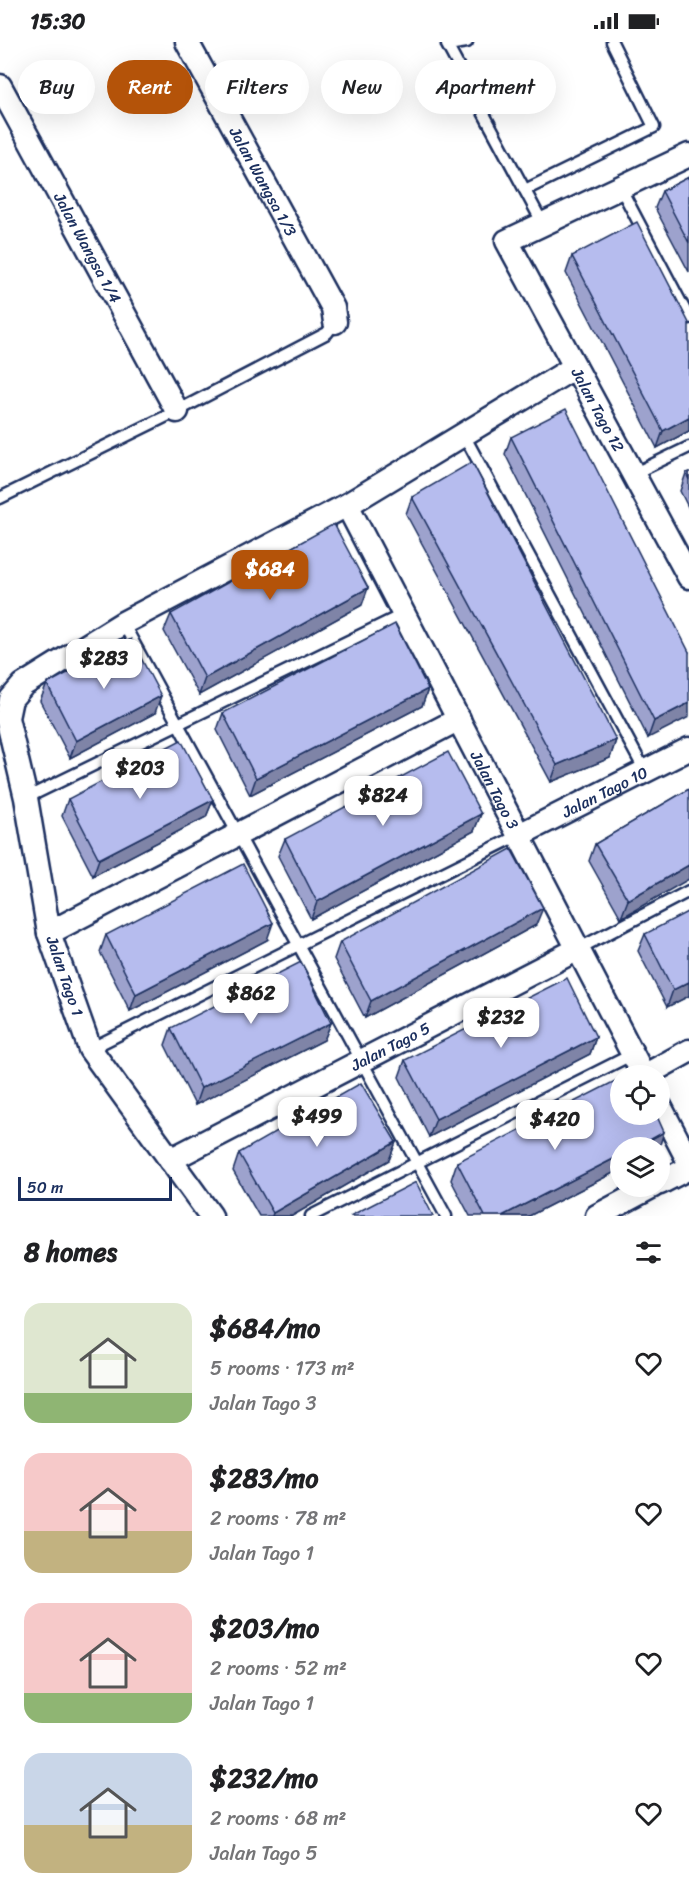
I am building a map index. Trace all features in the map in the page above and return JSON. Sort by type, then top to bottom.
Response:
[{"type":"street","name":"Jalan Wangsa 1/3","points":[[188,42],[333,308],[335,322]]},
{"type":"street","name":"Jalan Wangsa 1/4","points":[[0,86],[177,411]]},
{"type":"street","points":[[543,224],[689,155]]},
{"type":"street","name":"Jalan Tago 12","points":[[543,224],[507,241],[689,577]]},
{"type":"street","points":[[123,622],[347,505],[575,367]]},
{"type":"street","name":"Jalan Tago 3","points":[[347,505],[638,1065]]},
{"type":"street","name":"Jalan Tago 1","points":[[123,622],[23,686],[11,699],[7,718],[26,798],[49,933],[90,1049],[211,1216]]},
{"type":"street","points":[[49,933],[459,719]]},
{"type":"street","name":"Jalan Tago 10","points":[[519,835],[689,749]]},
{"type":"street","name":"Jalan Tago 5","points":[[170,1160],[578,949]]},
{"type":"street","points":[[664,1065],[689,1051]]},
{"type":"street","points":[[670,1125],[689,1162]]},
{"type":"street","points":[[670,1178],[689,1168]]},
{"type":"street","points":[[597,1216],[632,1197]]},
{"type":"lane","points":[[467,42],[447,45],[543,224]]},
{"type":"lane","points":[[525,190],[654,127],[612,42]]},
{"type":"lane","points":[[621,187],[689,318]]},
{"type":"lane","points":[[0,498],[177,411],[327,333],[335,322]]},
{"type":"lane","points":[[464,435],[645,771]]},
{"type":"lane","points":[[633,474],[689,447]]},
{"type":"lane","points":[[26,798],[404,614]]},
{"type":"lane","points":[[123,622],[446,1216]]},
{"type":"lane","points":[[90,1049],[519,835]]},
{"type":"lane","points":[[578,949],[689,891]]},
{"type":"lane","points":[[311,1216],[633,1054]]},
{"type":"building","points":[[689,177],[689,243],[662,191]]},
{"type":"building","points":[[637,222],[689,323],[689,417],[663,431],[572,256]]},
{"type":"building","points":[[566,409],[689,652],[689,703],[654,721],[511,437]]},
{"type":"building","points":[[472,462],[616,740],[557,765],[412,497]]},
{"type":"building","points":[[334,524],[368,588],[205,678],[171,614]]},
{"type":"building","points":[[395,624],[428,689],[256,778],[223,713]]},
{"type":"building","points":[[131,639],[161,696],[76,741],[47,684]]},
{"type":"building","points":[[181,740],[213,800],[99,859],[68,799]]},
{"type":"building","points":[[448,752],[481,814],[317,902],[285,839]]},
{"type":"building","points":[[689,789],[689,865],[628,900],[595,844]]},
{"type":"building","points":[[511,849],[543,908],[371,1001],[340,942]]},
{"type":"building","points":[[243,864],[273,923],[136,994],[106,935]]},
{"type":"building","points":[[689,911],[689,982],[673,990],[645,934]]},
{"type":"building","points":[[301,962],[331,1023],[201,1088],[171,1028]]},
{"type":"building","points":[[567,978],[596,1037],[436,1119],[405,1060]]},
{"type":"building","points":[[361,1083],[396,1142],[273,1213],[239,1153]]},
{"type":"building","points":[[610,1084],[610,1125],[661,1125],[664,1132],[655,1137],[610,1137],[610,1161],[502,1216],[485,1216],[457,1162]]},
{"type":"building","points":[[416,1182],[433,1216],[350,1216]]}]
